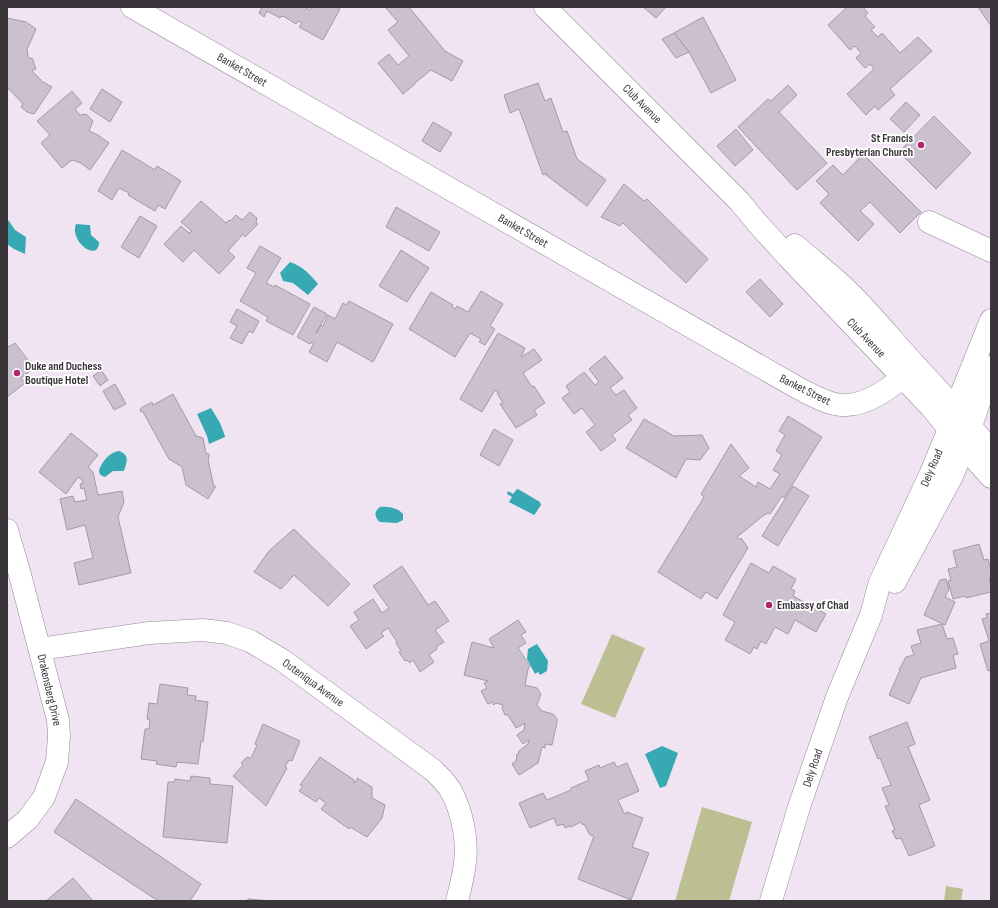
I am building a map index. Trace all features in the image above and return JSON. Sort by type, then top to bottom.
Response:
[{"type":"street","name":"Banket Street","points":[[132,7],[818,399],[836,404],[859,404],[877,396],[910,372]]},
{"type":"street","name":"Club Avenue","points":[[545,7],[739,200],[764,219],[849,293],[872,316],[910,372],[953,419],[964,447],[991,477]]},
{"type":"street","points":[[929,222],[991,252]]},
{"type":"street","name":"Dely Road","points":[[771,901],[799,808],[837,697],[871,615],[880,582],[930,475],[991,320]]},
{"type":"street","name":"Dely Road","points":[[871,615],[896,581],[952,476],[972,426],[991,367]]},
{"type":"street","name":"Club Avenue","points":[[953,419],[972,426],[991,450]]},
{"type":"street","name":"Drakensberg Drive","points":[[7,530],[58,720],[59,736],[57,762],[44,797],[28,819],[7,837]]},
{"type":"street","name":"Outeniqua Avenue","points":[[40,649],[149,633],[203,630],[227,633],[250,641],[282,660],[444,780],[452,792],[461,812],[465,841],[465,861],[457,901]]},
{"type":"green space","points":[[612,634],[645,648],[615,718],[581,704]]},
{"type":"green space","points":[[702,807],[752,822],[729,901],[675,901]]},
{"type":"green space","points":[[946,886],[963,889],[961,901],[944,901]]},
{"type":"water","points":[[7,220],[15,230],[26,237],[25,254],[7,244]]},
{"type":"water","points":[[76,224],[90,225],[91,235],[99,242],[98,248],[94,251],[90,250],[85,248],[80,243],[75,231]]},
{"type":"water","points":[[290,262],[306,271],[318,284],[308,295],[293,283],[283,281],[280,273]]},
{"type":"water","points":[[211,408],[220,423],[225,437],[209,444],[197,414]]},
{"type":"water","points":[[119,451],[125,455],[127,459],[124,471],[113,471],[105,477],[101,475],[99,470],[104,461],[115,452]]},
{"type":"water","points":[[517,489],[540,502],[541,505],[534,515],[509,502],[512,497],[507,494],[508,491],[513,494]]},
{"type":"water","points":[[380,507],[389,507],[398,510],[403,514],[403,520],[397,523],[380,522],[376,514]]},
{"type":"water","points":[[537,644],[548,661],[547,671],[540,675],[538,672],[535,674],[527,659],[528,649]]},
{"type":"water","points":[[662,746],[678,753],[666,786],[660,788],[645,754]]},
{"type":"building","points":[[262,7],[307,7],[306,8],[310,10],[312,7],[336,7],[340,9],[323,40],[299,27],[302,23],[298,21],[296,24],[283,16],[280,18],[267,11],[264,17],[259,13]]},
{"type":"building","points":[[385,7],[409,7],[445,51],[463,61],[452,81],[431,70],[403,94],[378,63],[389,54],[398,65],[409,56],[388,30],[398,22]]},
{"type":"building","points":[[643,7],[666,7],[656,18]]},
{"type":"building","points":[[847,7],[863,7],[868,13],[865,16],[875,27],[871,30],[878,37],[882,33],[900,53],[918,37],[932,51],[890,89],[895,95],[878,110],[875,106],[866,115],[847,94],[874,69],[870,64],[865,68],[856,58],[861,53],[855,46],[850,50],[828,25]]},
{"type":"building","points":[[978,7],[991,7],[991,26]]},
{"type":"building","points":[[703,17],[736,80],[711,93],[689,52],[674,33]]},
{"type":"building","points":[[7,18],[26,22],[36,29],[27,49],[28,56],[29,58],[33,59],[36,69],[32,70],[33,72],[43,82],[52,87],[34,114],[27,112],[21,107],[23,104],[9,89],[7,89]]},
{"type":"building","points":[[674,33],[689,52],[676,58],[662,39]]},
{"type":"building","points":[[538,83],[545,101],[551,98],[563,132],[567,131],[577,159],[606,180],[587,206],[546,175],[547,173],[543,175],[519,109],[510,113],[504,95]]},
{"type":"building","points":[[788,85],[797,95],[779,112],[827,163],[797,190],[738,127],[768,99],[771,101]]},
{"type":"building","points":[[102,89],[122,102],[110,122],[90,109]]},
{"type":"building","points":[[72,91],[82,103],[75,109],[80,115],[86,114],[93,121],[89,131],[98,135],[109,143],[90,170],[81,163],[72,160],[62,168],[41,143],[50,135],[37,121]]},
{"type":"building","points":[[906,102],[920,115],[904,132],[890,119]]},
{"type":"building","points":[[934,116],[971,153],[936,189],[899,152]]},
{"type":"building","points":[[433,122],[452,133],[440,152],[422,141]]},
{"type":"building","points":[[736,129],[753,150],[735,166],[717,146]]},
{"type":"building","points":[[122,150],[155,170],[157,166],[181,181],[165,209],[158,205],[155,211],[119,188],[112,200],[98,191]]},
{"type":"building","points":[[863,154],[921,212],[900,233],[870,202],[860,211],[874,224],[858,241],[820,203],[829,194],[816,181],[833,165],[843,175]]},
{"type":"building","points":[[624,184],[644,201],[647,199],[708,259],[686,283],[623,223],[620,226],[601,217]]},
{"type":"building","points":[[201,201],[226,223],[236,215],[242,220],[250,212],[257,218],[256,223],[258,224],[245,237],[243,234],[228,251],[235,257],[219,274],[194,250],[183,262],[164,244],[181,226],[189,233],[192,231],[181,222]]},
{"type":"building","points":[[396,207],[440,232],[429,251],[386,227]]},
{"type":"building","points":[[140,216],[157,226],[139,258],[121,247]]},
{"type":"building","points":[[260,246],[281,258],[266,283],[274,287],[275,285],[310,304],[293,335],[266,321],[268,317],[240,301],[256,273],[247,268]]},
{"type":"building","points":[[401,250],[429,268],[407,302],[379,286]]},
{"type":"building","points":[[760,279],[783,304],[770,317],[746,292]]},
{"type":"building","points":[[481,291],[503,304],[490,326],[495,329],[485,345],[479,342],[481,339],[470,333],[455,357],[409,329],[431,292],[453,305],[452,307],[455,309],[457,306],[468,312]]},
{"type":"building","points":[[349,301],[393,324],[373,362],[337,342],[327,362],[309,352],[314,343],[312,342],[310,344],[297,337],[314,307],[327,314],[316,333],[321,325],[323,326],[328,315],[335,319],[343,303],[346,305]]},
{"type":"building","points":[[237,309],[259,321],[253,333],[249,331],[242,344],[230,338],[237,326],[230,322]]},
{"type":"building","points":[[498,333],[525,348],[521,357],[534,349],[542,360],[523,373],[545,403],[534,410],[537,415],[516,428],[500,404],[503,403],[497,393],[499,392],[495,390],[482,412],[460,399]]},
{"type":"building","name":"Duke and Duchess Boutique Hotel","points":[[15,343],[34,368],[21,378],[25,383],[7,397],[7,344],[9,347]]},
{"type":"building","points":[[605,356],[623,378],[610,388],[616,395],[624,390],[637,408],[628,415],[632,420],[612,435],[616,440],[601,451],[586,432],[595,425],[582,408],[574,414],[562,398],[570,392],[566,386],[584,372],[595,385],[599,382],[589,369]]},
{"type":"building","points":[[101,370],[108,380],[100,386],[93,376]]},
{"type":"building","points":[[115,384],[126,404],[114,410],[103,391]]},
{"type":"building","points":[[173,394],[196,436],[203,438],[206,453],[209,454],[208,460],[214,487],[216,486],[208,499],[186,485],[182,467],[169,459],[143,412],[140,411],[141,408],[152,402],[153,405]]},
{"type":"building","points":[[788,416],[822,437],[784,498],[782,496],[770,514],[768,513],[764,515],[737,537],[740,540],[741,538],[748,548],[717,599],[706,592],[701,599],[658,572],[704,497],[701,494],[731,444],[749,468],[739,476],[756,487],[758,482],[770,489],[780,474],[773,470],[782,455],[776,451],[785,435],[779,431]]},
{"type":"building","points":[[644,419],[674,436],[702,435],[709,448],[700,460],[686,459],[676,478],[626,448]]},
{"type":"building","points":[[494,429],[513,440],[499,466],[480,455]]},
{"type":"building","points":[[71,433],[98,455],[88,467],[93,472],[98,495],[122,491],[124,502],[118,517],[131,573],[79,585],[74,563],[93,558],[85,525],[67,530],[60,499],[73,496],[75,502],[87,500],[84,488],[81,489],[80,484],[83,483],[82,480],[78,477],[66,494],[39,472]]},
{"type":"building","points":[[793,486],[809,496],[778,546],[762,536]]},
{"type":"building","points":[[294,529],[350,584],[328,606],[294,575],[281,589],[254,572],[269,551]]},
{"type":"building","points":[[979,544],[984,560],[988,559],[991,570],[991,578],[989,579],[991,592],[966,598],[965,596],[953,599],[948,581],[951,580],[948,569],[957,567],[953,551]]},
{"type":"building","name":"Embassy of Chad","points":[[751,563],[769,573],[773,566],[796,579],[791,589],[795,591],[793,596],[826,614],[816,632],[795,620],[788,634],[775,627],[766,644],[761,641],[757,649],[754,647],[750,654],[725,640],[735,622],[723,615]]},
{"type":"building","points":[[402,566],[428,605],[435,601],[449,621],[435,630],[444,642],[436,647],[437,649],[429,655],[434,662],[420,672],[413,660],[410,663],[407,660],[405,661],[399,652],[401,651],[396,643],[397,642],[388,628],[381,633],[384,636],[366,649],[350,626],[359,620],[354,612],[373,599],[382,613],[389,608],[373,586]]},
{"type":"building","points":[[946,579],[949,589],[945,597],[955,602],[945,625],[924,615],[940,580]]},
{"type":"building","points":[[991,613],[991,670],[988,671],[980,644],[989,641],[982,619],[987,618],[986,614]]},
{"type":"building","points":[[518,620],[526,632],[521,635],[526,643],[518,648],[530,666],[525,685],[537,688],[541,694],[537,705],[542,711],[553,714],[557,719],[552,745],[545,744],[545,748],[542,747],[538,763],[519,775],[512,764],[516,761],[519,751],[528,744],[529,740],[523,744],[517,735],[524,730],[525,723],[516,728],[508,715],[505,715],[502,708],[503,705],[496,703],[494,705],[492,702],[488,704],[481,691],[487,688],[484,683],[488,681],[464,675],[472,642],[494,648],[489,639]]},
{"type":"building","points":[[942,624],[947,639],[953,638],[958,654],[953,655],[956,668],[921,678],[909,704],[889,695],[906,657],[914,655],[911,646],[921,643],[917,630]]},
{"type":"building","points":[[160,684],[188,688],[187,695],[196,696],[195,700],[208,702],[203,742],[201,741],[198,764],[177,762],[176,767],[156,764],[157,761],[141,759],[145,729],[149,729],[150,720],[147,719],[149,703],[157,704]]},
{"type":"building","points":[[907,722],[915,744],[908,747],[930,800],[919,805],[935,846],[909,856],[901,838],[896,839],[892,831],[895,830],[885,806],[889,805],[882,788],[891,785],[880,758],[878,759],[869,737]]},
{"type":"building","points":[[263,724],[300,741],[292,761],[289,760],[285,767],[287,768],[266,806],[233,776],[243,765],[241,763],[247,757],[250,758],[252,756]]},
{"type":"building","points":[[320,757],[354,780],[354,783],[357,778],[372,787],[372,798],[385,805],[382,818],[367,837],[350,827],[349,829],[321,809],[326,803],[319,798],[316,802],[299,791],[303,786],[300,785]]},
{"type":"building","points":[[614,762],[617,767],[627,763],[639,791],[618,800],[624,813],[627,814],[627,812],[643,818],[632,847],[649,853],[631,900],[578,879],[594,836],[590,835],[584,824],[583,825],[581,822],[565,828],[563,824],[557,826],[554,818],[530,828],[519,803],[543,793],[547,800],[571,790],[571,788],[589,780],[585,771],[599,765],[600,768]]},
{"type":"building","points":[[191,776],[210,778],[210,784],[233,786],[227,843],[163,837],[168,782],[174,782],[175,779],[190,781]]},
{"type":"building","points":[[76,799],[201,884],[190,901],[158,901],[54,832]]},
{"type":"building","points":[[73,878],[93,901],[46,901]]},
{"type":"building","points":[[248,899],[271,901],[247,901]]},
{"type":"place","name":"St Francis Presbyterian Church","points":[[921,145]]},
{"type":"place","name":"Duke and Duchess Boutique Hotel","points":[[17,373]]},
{"type":"place","name":"Embassy of Chad","points":[[769,605]]}]
